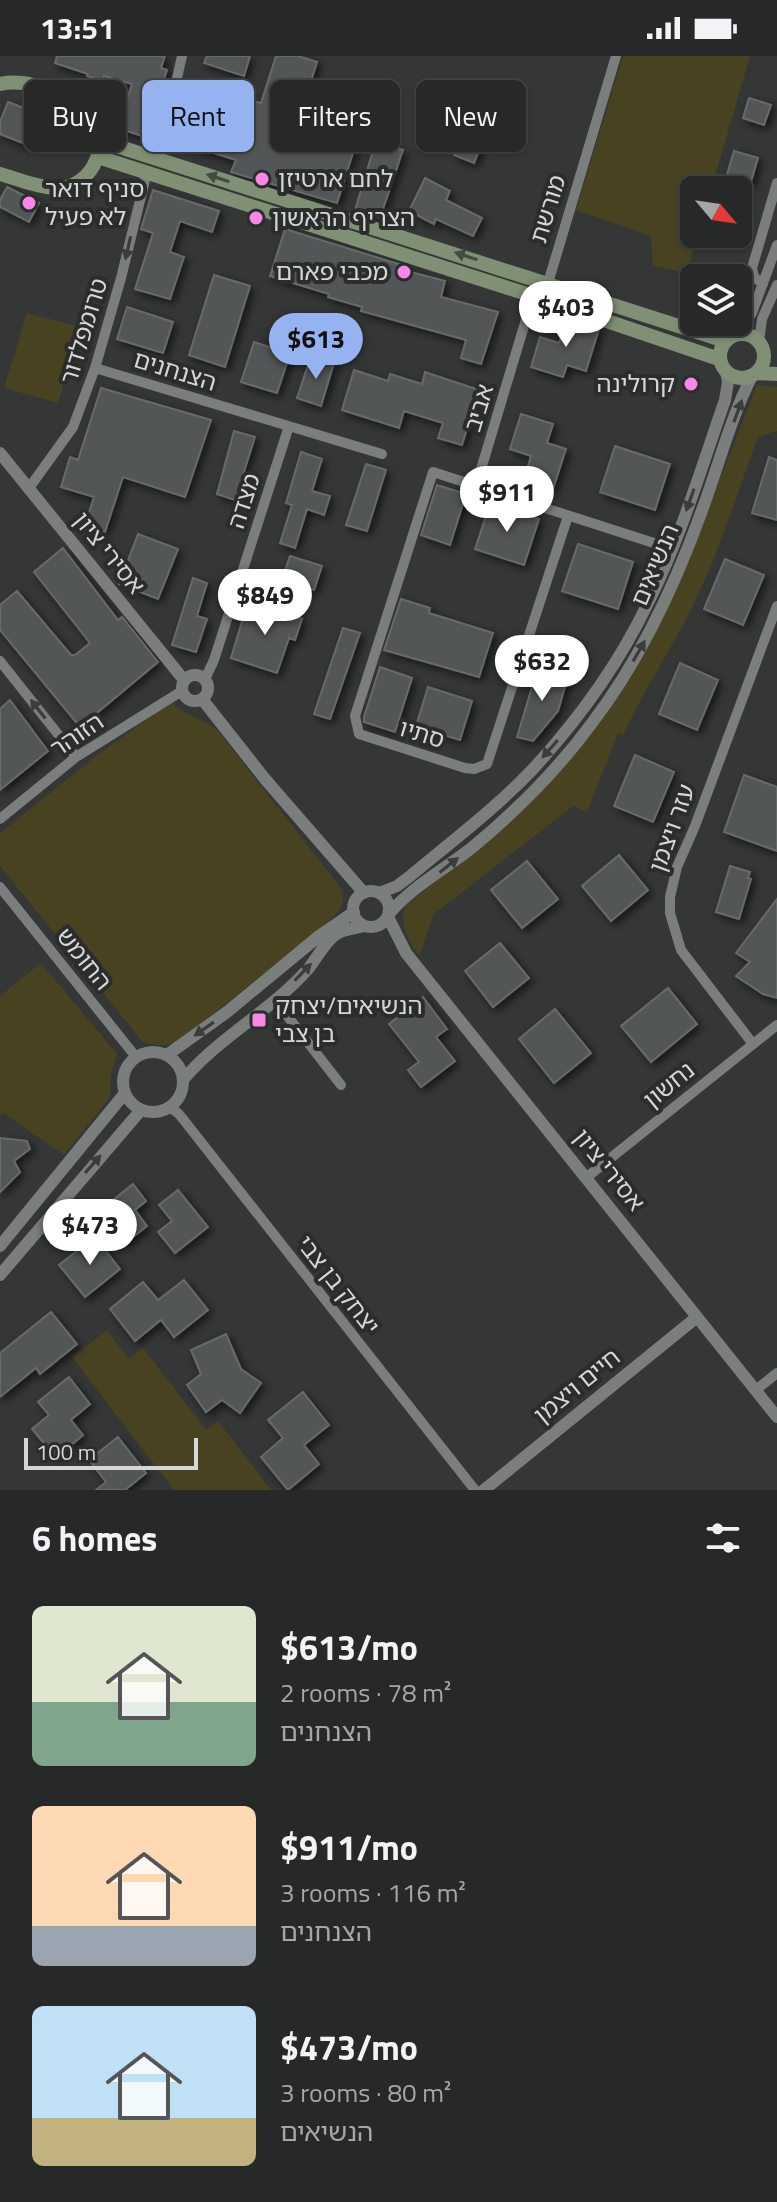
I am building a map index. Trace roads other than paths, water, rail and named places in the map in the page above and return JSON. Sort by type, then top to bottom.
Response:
[{"type":"main road","points":[[0,84],[24,82]]},
{"type":"main road","points":[[126,149],[548,283],[733,337],[750,335],[777,360]]},
{"type":"main road","points":[[0,174],[55,189],[70,185],[87,174],[99,152]]},
{"type":"main road","points":[[98,157],[533,296],[723,366],[736,378],[777,374]]},
{"type":"main road","points":[[723,366],[721,348],[733,337]]},
{"type":"main road","points":[[754,375],[763,363],[761,347]]},
{"type":"street","points":[[154,157],[170,109],[182,56]]},
{"type":"street","name":"מורשת","points":[[548,283],[616,56]]},
{"type":"street","name":"טרומפלדור","points":[[29,488],[73,427],[95,368],[147,172]]},
{"type":"street","points":[[763,284],[754,277],[752,268],[777,183]]},
{"type":"street","points":[[733,337],[752,313],[777,245]]},
{"type":"street","points":[[761,347],[762,319],[777,285]]},
{"type":"street","name":"אביב","points":[[476,486],[533,296]]},
{"type":"street","name":"הנשיאים","points":[[379,893],[409,877],[533,769],[557,742],[616,660],[648,604],[677,534],[725,400],[728,382],[723,366]]},
{"type":"street","name":"הצנחנים","points":[[95,368],[382,454]]},
{"type":"street","name":"הנשיאים","points":[[388,916],[409,895],[475,845],[520,804],[570,751],[608,701],[643,644],[679,568],[754,375]]},
{"type":"street","name":"מצדה","points":[[205,679],[214,660],[289,426]]},
{"type":"street","name":"אסירי ציון","points":[[0,453],[183,685]]},
{"type":"street","name":"סתיו","points":[[476,486],[433,472],[355,716],[359,734],[367,738],[465,768],[474,769],[487,764],[568,516]]},
{"type":"street","points":[[476,486],[657,544],[667,561]]},
{"type":"street","points":[[657,544],[677,534]]},
{"type":"street","name":"עזר ויצמן","points":[[753,1044],[681,950],[670,913],[670,897],[677,867],[776,609]]},
{"type":"street","points":[[0,661],[76,757]]},
{"type":"street","points":[[192,675],[205,679],[208,692],[202,699],[192,701],[183,685],[192,675]]},
{"type":"street","name":"הזוהר","points":[[0,819],[76,757],[183,685]]},
{"type":"street","points":[[202,699],[265,779],[364,893]]},
{"type":"street","name":"החומש","points":[[0,887],[136,1057]]},
{"type":"street","points":[[183,1080],[175,1061],[167,1055],[151,1051],[136,1057],[123,1076],[125,1093],[134,1106],[151,1112],[170,1107],[177,1100],[183,1080],[200,1059],[275,1000],[340,932],[381,925],[388,916],[389,904],[379,893],[364,893],[355,901],[355,918],[367,927]]},
{"type":"street","points":[[167,1055],[354,912]]},
{"type":"street","name":"אסירי ציון","points":[[388,916],[406,953],[777,1417]]},
{"type":"street","name":"אסירי ציון","points":[[367,927],[406,953]]},
{"type":"street","points":[[275,1000],[341,1085]]},
{"type":"street","name":"נחשון","points":[[587,1177],[777,1025]]},
{"type":"street","points":[[0,1246],[125,1093]]},
{"type":"street","name":"יצחק בן צבי","points":[[170,1107],[179,1114],[475,1490]]},
{"type":"street","points":[[0,1275],[141,1110]]},
{"type":"street","name":"חיים ויצמן","points":[[484,1490],[697,1317]]},
{"type":"street","points":[[756,1390],[777,1373]]},
{"type":"place","name":"לחם ארטיזן","points":[[262,179]]},
{"type":"place","name":"סניף דואר לא פעיל","points":[[29,203]]},
{"type":"place","name":"הצריף הראשון","points":[[256,218]]},
{"type":"place","name":"מכבי פארם","points":[[404,272]]},
{"type":"place","name":"קרולינה","points":[[691,384]]},
{"type":"place","name":"הנשיאים/יצחק בן צבי","points":[[259,1020]]}]
